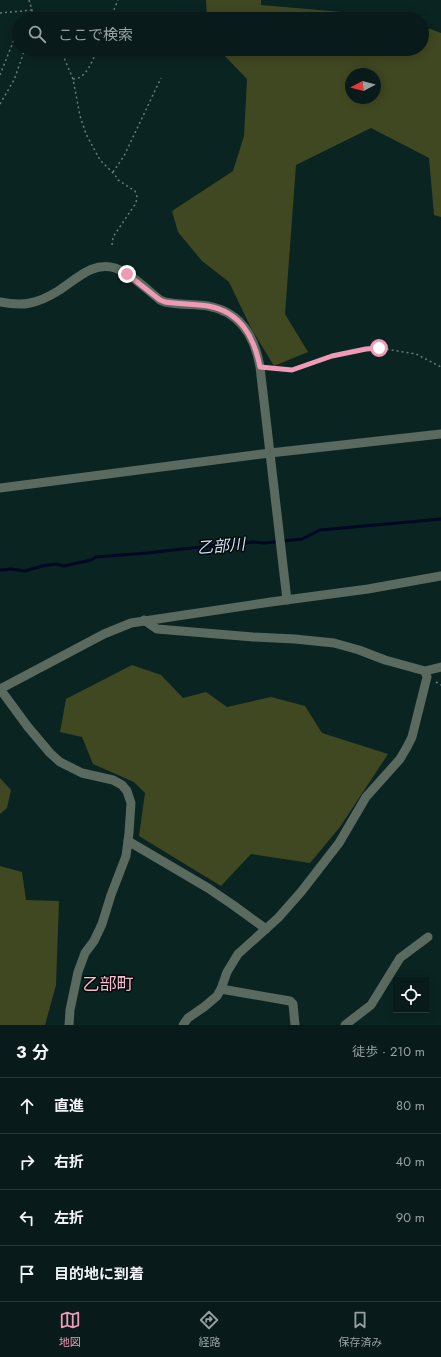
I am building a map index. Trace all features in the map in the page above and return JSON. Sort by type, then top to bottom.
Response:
[{"type":"street","points":[[0,302],[22,304],[39,300],[58,291],[86,271],[96,267],[107,266],[127,274],[160,300],[165,302],[208,306],[230,314],[241,324],[254,344],[260,367],[287,600]]},
{"type":"street","points":[[0,488],[270,453],[441,434]]},
{"type":"street","points":[[69,1025],[70,1010],[78,972],[85,952],[94,941],[102,924],[126,856],[131,803],[127,791],[122,785],[113,780],[82,773],[60,762],[50,753],[28,727],[0,689],[31,671],[104,634],[131,623],[368,589],[441,576]]},
{"type":"street","points":[[144,620],[157,629],[334,643],[359,650],[384,660],[425,671],[441,667]]},
{"type":"street","points":[[183,1025],[188,1018],[213,1000],[221,989],[227,972],[238,954],[278,918],[323,865],[339,843],[366,797],[404,753],[412,737],[423,695],[427,677],[425,671]]},
{"type":"street","points":[[128,841],[208,888],[266,929]]},
{"type":"street","points":[[345,1025],[371,1005],[400,958],[428,937]]},
{"type":"street","points":[[221,989],[290,1002],[293,1004],[295,1025]]},
{"type":"path","points":[[0,13],[32,10],[29,0]]},
{"type":"path","points":[[113,12],[118,0]]},
{"type":"path","points":[[0,75],[12,45]]},
{"type":"path","points":[[0,104],[14,80],[23,56]]},
{"type":"path","points":[[64,56],[73,79],[80,116],[86,134],[100,160],[118,180],[135,191],[137,196],[136,203],[113,237],[112,246]]},
{"type":"path","points":[[73,79],[79,79],[84,75],[94,56]]},
{"type":"path","points":[[112,172],[124,156],[161,78]]},
{"type":"path","points":[[260,367],[292,370],[332,356],[379,348],[416,354],[441,367]]},
{"type":"green space","points":[[206,0],[261,0],[261,5],[342,12],[207,12]]},
{"type":"green space","points":[[429,29],[441,33],[441,217],[434,215],[429,158],[371,128],[296,165],[285,314],[308,352],[274,366],[251,328],[229,282],[202,261],[178,232],[172,211],[233,171],[244,136],[247,79],[225,56],[429,56]]},
{"type":"green space","points":[[132,665],[161,675],[183,698],[206,692],[227,707],[271,697],[305,706],[322,733],[388,754],[340,827],[310,863],[251,854],[221,886],[139,836],[145,793],[134,782],[93,764],[82,737],[60,732],[66,699]]},
{"type":"green space","points":[[0,778],[11,790],[7,808],[0,814]]},
{"type":"green space","points":[[0,866],[22,872],[26,900],[59,901],[56,985],[45,1025],[0,1025]]},
{"type":"waterway","name":"乙部川","points":[[0,570],[11,569],[25,571],[56,564],[64,566],[91,560],[96,557],[218,545],[253,542],[264,543],[302,539],[320,530],[441,519]]},
{"type":"district","name":"乙部町","points":[[108,984]]},
{"type":"route","points":[[127,274],[160,300],[171,303],[208,306],[221,310],[238,319],[254,344],[260,367],[292,370],[332,356],[379,348]]}]
